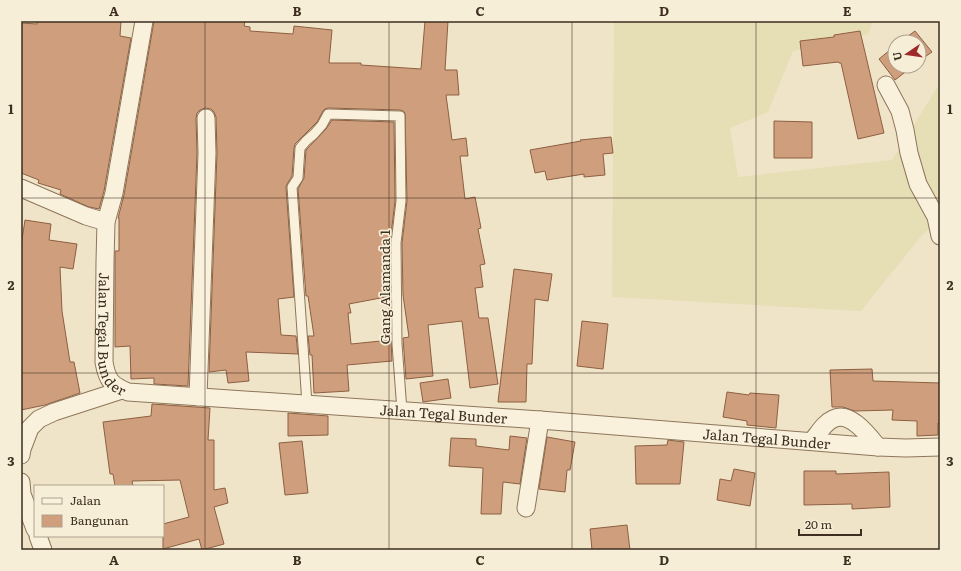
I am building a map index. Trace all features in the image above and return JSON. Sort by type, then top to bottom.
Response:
[{"type":"street","name":"Jalan Tegal Bunder","points":[[144,21],[114,193],[106,222],[104,362],[106,372],[111,383],[122,390],[128,392],[540,420],[878,447],[940,447]]},
{"type":"street","points":[[886,85],[900,111],[909,153],[918,184],[936,217],[940,236]]},
{"type":"street","points":[[198,397],[207,154],[206,118]]},
{"type":"street","points":[[21,188],[86,216],[106,222]]},
{"type":"street","points":[[21,455],[26,428],[39,419],[54,412],[122,390]]},
{"type":"street","points":[[812,441],[834,418],[844,417],[854,422],[878,447]]},
{"type":"street","points":[[526,508],[540,420]]},
{"type":"street","points":[[21,482],[22,494],[34,526]]},
{"type":"street","points":[[38,537],[43,550]]},
{"type":"lane","name":"Gang Alamanda 1","points":[[307,404],[292,187],[298,178],[300,148],[322,125],[328,114],[400,116],[401,201],[396,243],[397,344],[402,411]]},
{"type":"shaded area","points":[[614,21],[873,21],[868,34],[793,51],[768,112],[730,128],[738,177],[892,160],[940,83],[940,220],[923,234],[861,311],[612,297]]},
{"type":"building","points":[[37,21],[121,21],[120,36],[131,38],[104,191],[99,209],[89,207],[60,194],[61,190],[38,183],[39,180],[21,173],[21,23],[37,24]]},
{"type":"building","points":[[154,21],[245,21],[244,26],[250,27],[250,31],[293,34],[294,26],[332,30],[329,63],[361,63],[361,65],[421,69],[425,21],[448,21],[445,70],[457,70],[459,95],[446,95],[452,140],[466,138],[468,156],[460,156],[465,199],[475,197],[481,228],[478,229],[485,264],[480,265],[483,287],[475,288],[479,318],[488,318],[498,384],[470,388],[462,321],[428,325],[433,376],[406,379],[403,338],[409,337],[403,295],[402,243],[407,201],[405,113],[400,110],[328,108],[323,111],[317,122],[295,144],[292,176],[286,187],[294,297],[278,299],[281,335],[296,336],[298,354],[246,352],[249,381],[228,383],[226,370],[209,372],[217,153],[216,117],[211,109],[205,108],[197,113],[196,118],[197,153],[188,386],[154,384],[154,378],[131,379],[130,346],[115,347],[115,251],[119,251],[118,218],[124,195]]},
{"type":"building","points":[[860,31],[884,133],[858,139],[841,63],[838,62],[803,66],[800,41],[834,37],[834,35]]},
{"type":"building","points":[[927,46],[932,52],[927,55]]},
{"type":"building","points":[[887,52],[887,70],[879,59]]},
{"type":"building","points":[[890,74],[903,74],[895,80]]},
{"type":"building","points":[[332,120],[394,122],[395,201],[390,243],[391,296],[349,304],[351,313],[348,313],[351,344],[391,340],[392,361],[347,365],[349,391],[314,393],[312,355],[310,355],[308,336],[314,336],[308,296],[306,296],[298,189],[304,178],[306,150],[326,129]]},
{"type":"building","points":[[774,121],[812,122],[812,158],[774,158]]},
{"type":"building","points":[[611,137],[613,153],[603,154],[605,175],[584,177],[584,174],[547,180],[545,171],[535,173],[530,150],[581,141],[580,140]]},
{"type":"building","points":[[25,220],[51,224],[49,240],[77,244],[73,269],[60,267],[62,311],[70,362],[74,362],[80,393],[45,405],[21,410],[21,246]]},
{"type":"building","points":[[514,269],[552,274],[548,301],[535,299],[532,364],[527,364],[526,402],[498,402]]},
{"type":"building","points":[[582,321],[608,324],[603,369],[577,366]]},
{"type":"building","points":[[872,369],[873,381],[940,383],[940,423],[938,423],[938,435],[917,436],[917,421],[892,420],[893,410],[855,411],[843,407],[832,407],[830,370]]},
{"type":"building","points":[[448,379],[451,398],[423,402],[420,383]]},
{"type":"building","points":[[727,392],[749,395],[750,393],[779,395],[776,428],[747,425],[747,421],[723,417]]},
{"type":"building","points":[[152,404],[210,408],[208,440],[214,440],[214,490],[225,488],[228,503],[214,507],[224,544],[202,550],[199,539],[163,549],[164,524],[189,517],[180,480],[132,481],[133,485],[115,485],[113,474],[110,474],[103,422],[151,416]]},
{"type":"building","points":[[288,413],[328,416],[328,435],[288,436]]},
{"type":"building","points":[[510,436],[527,438],[520,484],[503,482],[501,514],[481,514],[483,468],[449,466],[451,438],[476,439],[476,446],[509,450]]},
{"type":"building","points":[[547,437],[575,442],[570,470],[567,470],[565,492],[539,489]]},
{"type":"building","points":[[668,440],[684,442],[680,484],[636,484],[635,446],[667,445]]},
{"type":"building","points":[[302,441],[308,493],[285,495],[279,443]]},
{"type":"building","points":[[734,469],[755,473],[750,506],[717,500],[720,479],[731,481]]},
{"type":"building","points":[[804,471],[836,471],[836,474],[889,472],[890,507],[852,509],[852,504],[804,505]]},
{"type":"building","points":[[627,525],[630,550],[592,550],[590,529]]}]
